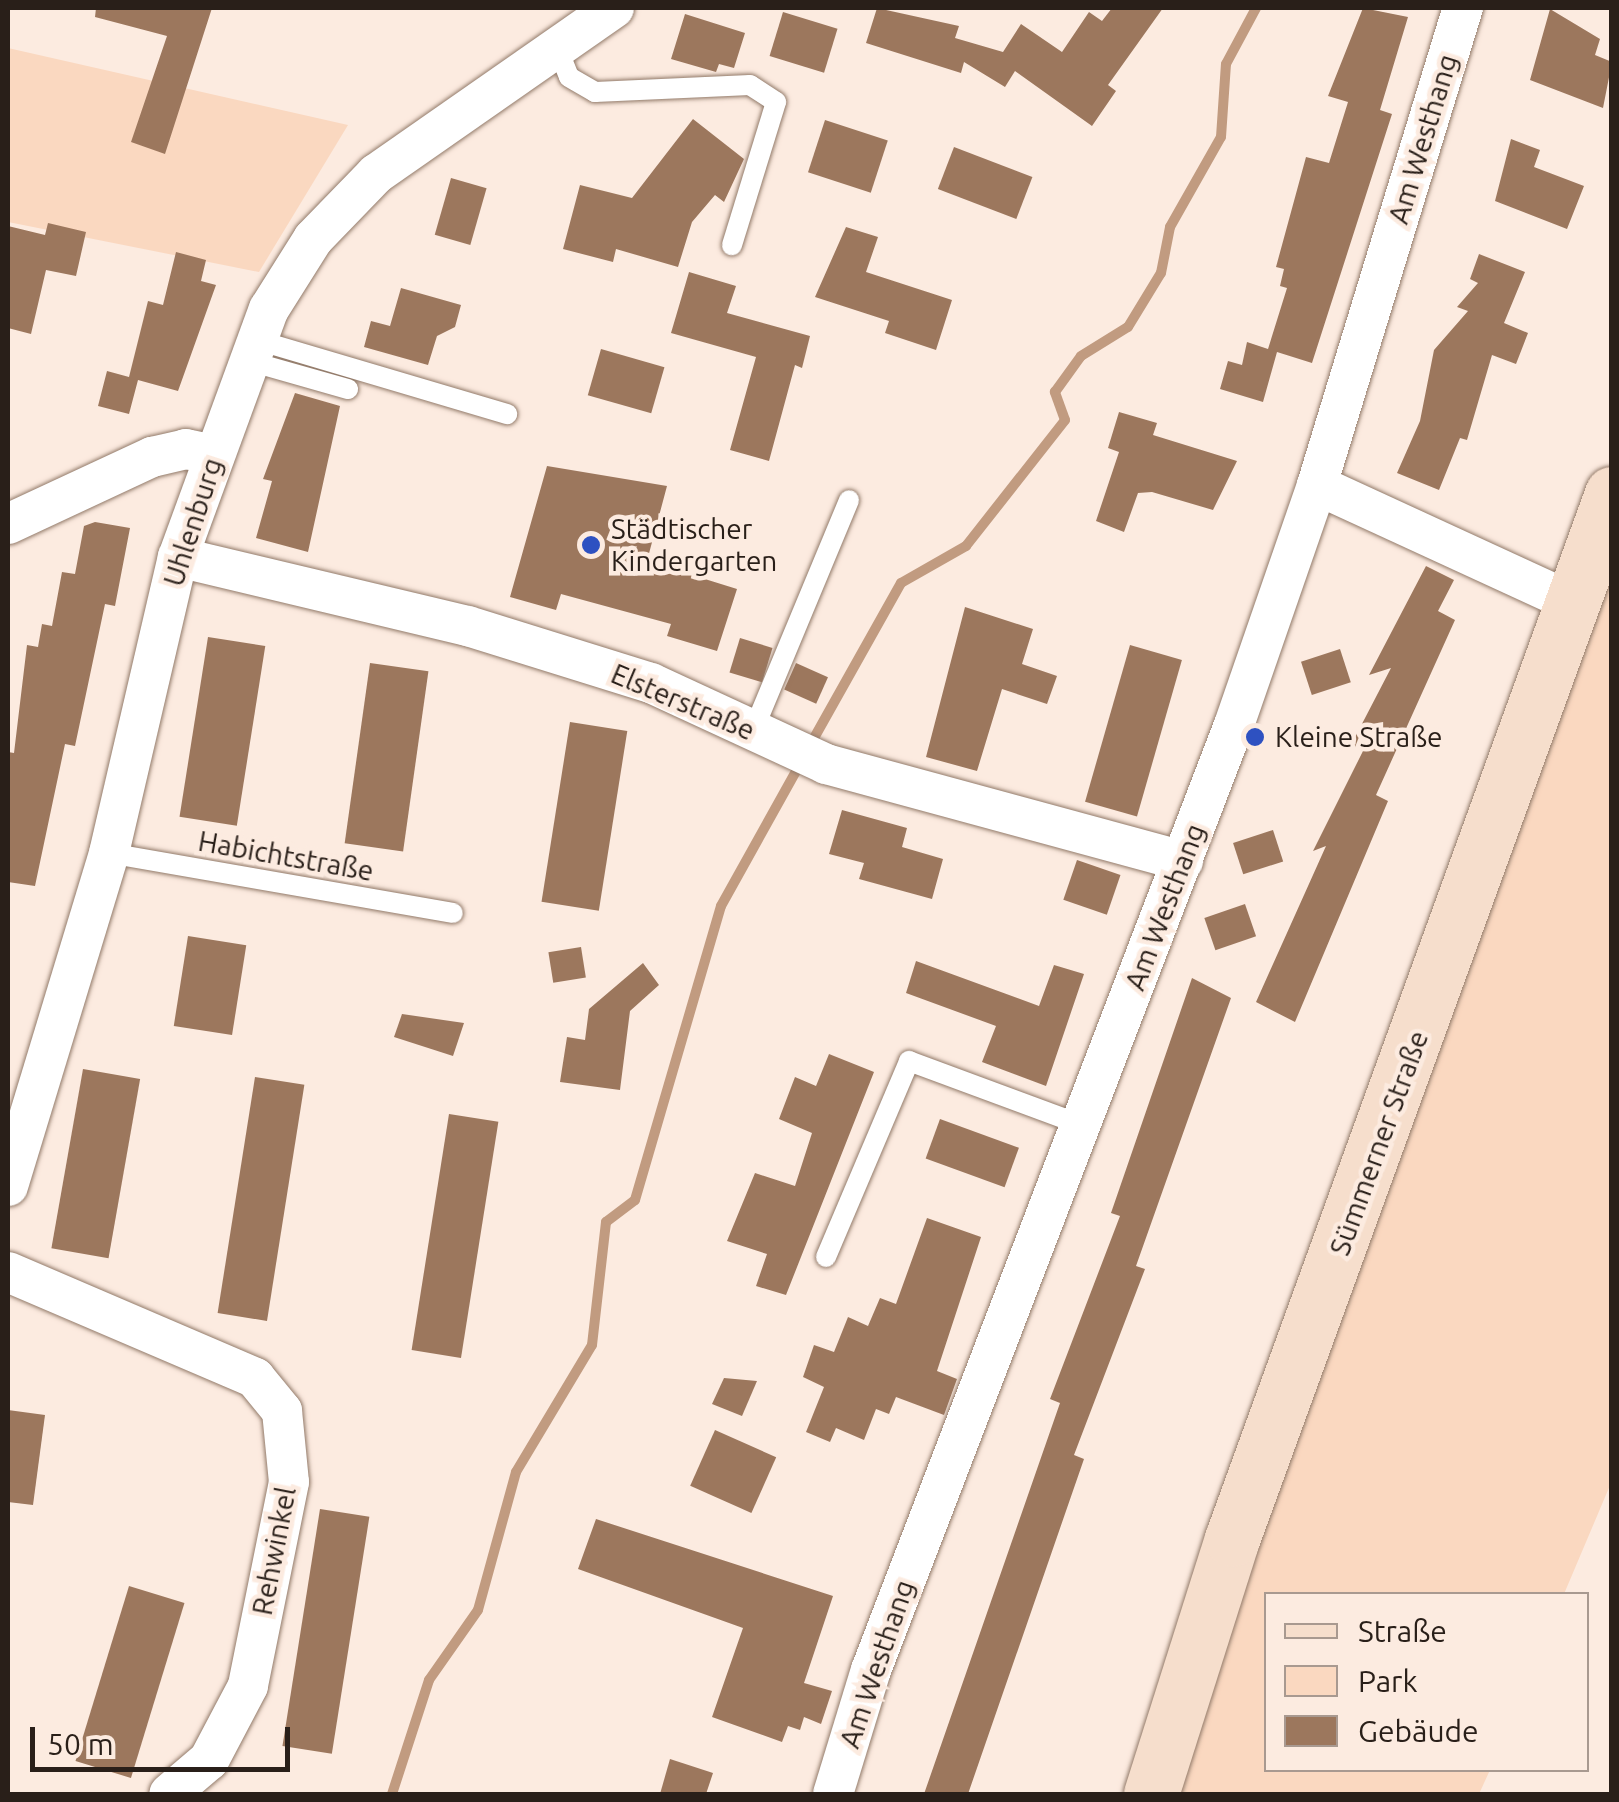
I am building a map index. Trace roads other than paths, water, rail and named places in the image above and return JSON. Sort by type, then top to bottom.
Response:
[{"type":"main road","name":"Sümmerner Straße","points":[[1151,1794],[1232,1540],[1612,494]]},
{"type":"street","name":"Uhlenburg","points":[[8,1186],[109,853],[178,557],[253,350],[313,239],[376,174],[614,8]]},
{"type":"street","name":"Am Westhang","points":[[833,1794],[872,1670],[1183,862],[1318,485],[1464,8]]},
{"type":"street","points":[[8,524],[152,456],[186,449],[214,455]]},
{"type":"street","points":[[1318,485],[1571,602]]},
{"type":"street","name":"Elsterstraße","points":[[178,557],[468,626],[651,682],[826,764],[1183,862]]},
{"type":"street","name":"Rehwinkel","points":[[8,1272],[255,1378],[282,1411],[289,1482],[248,1686],[210,1760],[169,1794]]},
{"type":"lane","points":[[557,47],[570,76],[595,92],[750,86],[776,102],[732,245]]},
{"type":"lane","points":[[253,350],[348,390]]},
{"type":"lane","points":[[253,350],[507,414]]},
{"type":"lane","points":[[763,736],[849,500]]},
{"type":"lane","name":"Habichtstraße","points":[[109,853],[453,913]]},
{"type":"lane","points":[[826,1257],[909,1061],[1080,1124]]},
{"type":"waterway","points":[[809,747],[901,583],[966,546],[1065,420],[1055,392],[1081,356],[1128,327],[1161,273],[1170,227],[1221,137],[1226,64],[1256,8]]},
{"type":"waterway","points":[[392,1794],[429,1680],[478,1610],[516,1472],[592,1345],[606,1222],[635,1200],[721,906],[801,762]]},
{"type":"place","name":"Städtischer Kindergarten","points":[[591,545]]},
{"type":"place","name":"Kleine Straße","points":[[1255,737]]}]
